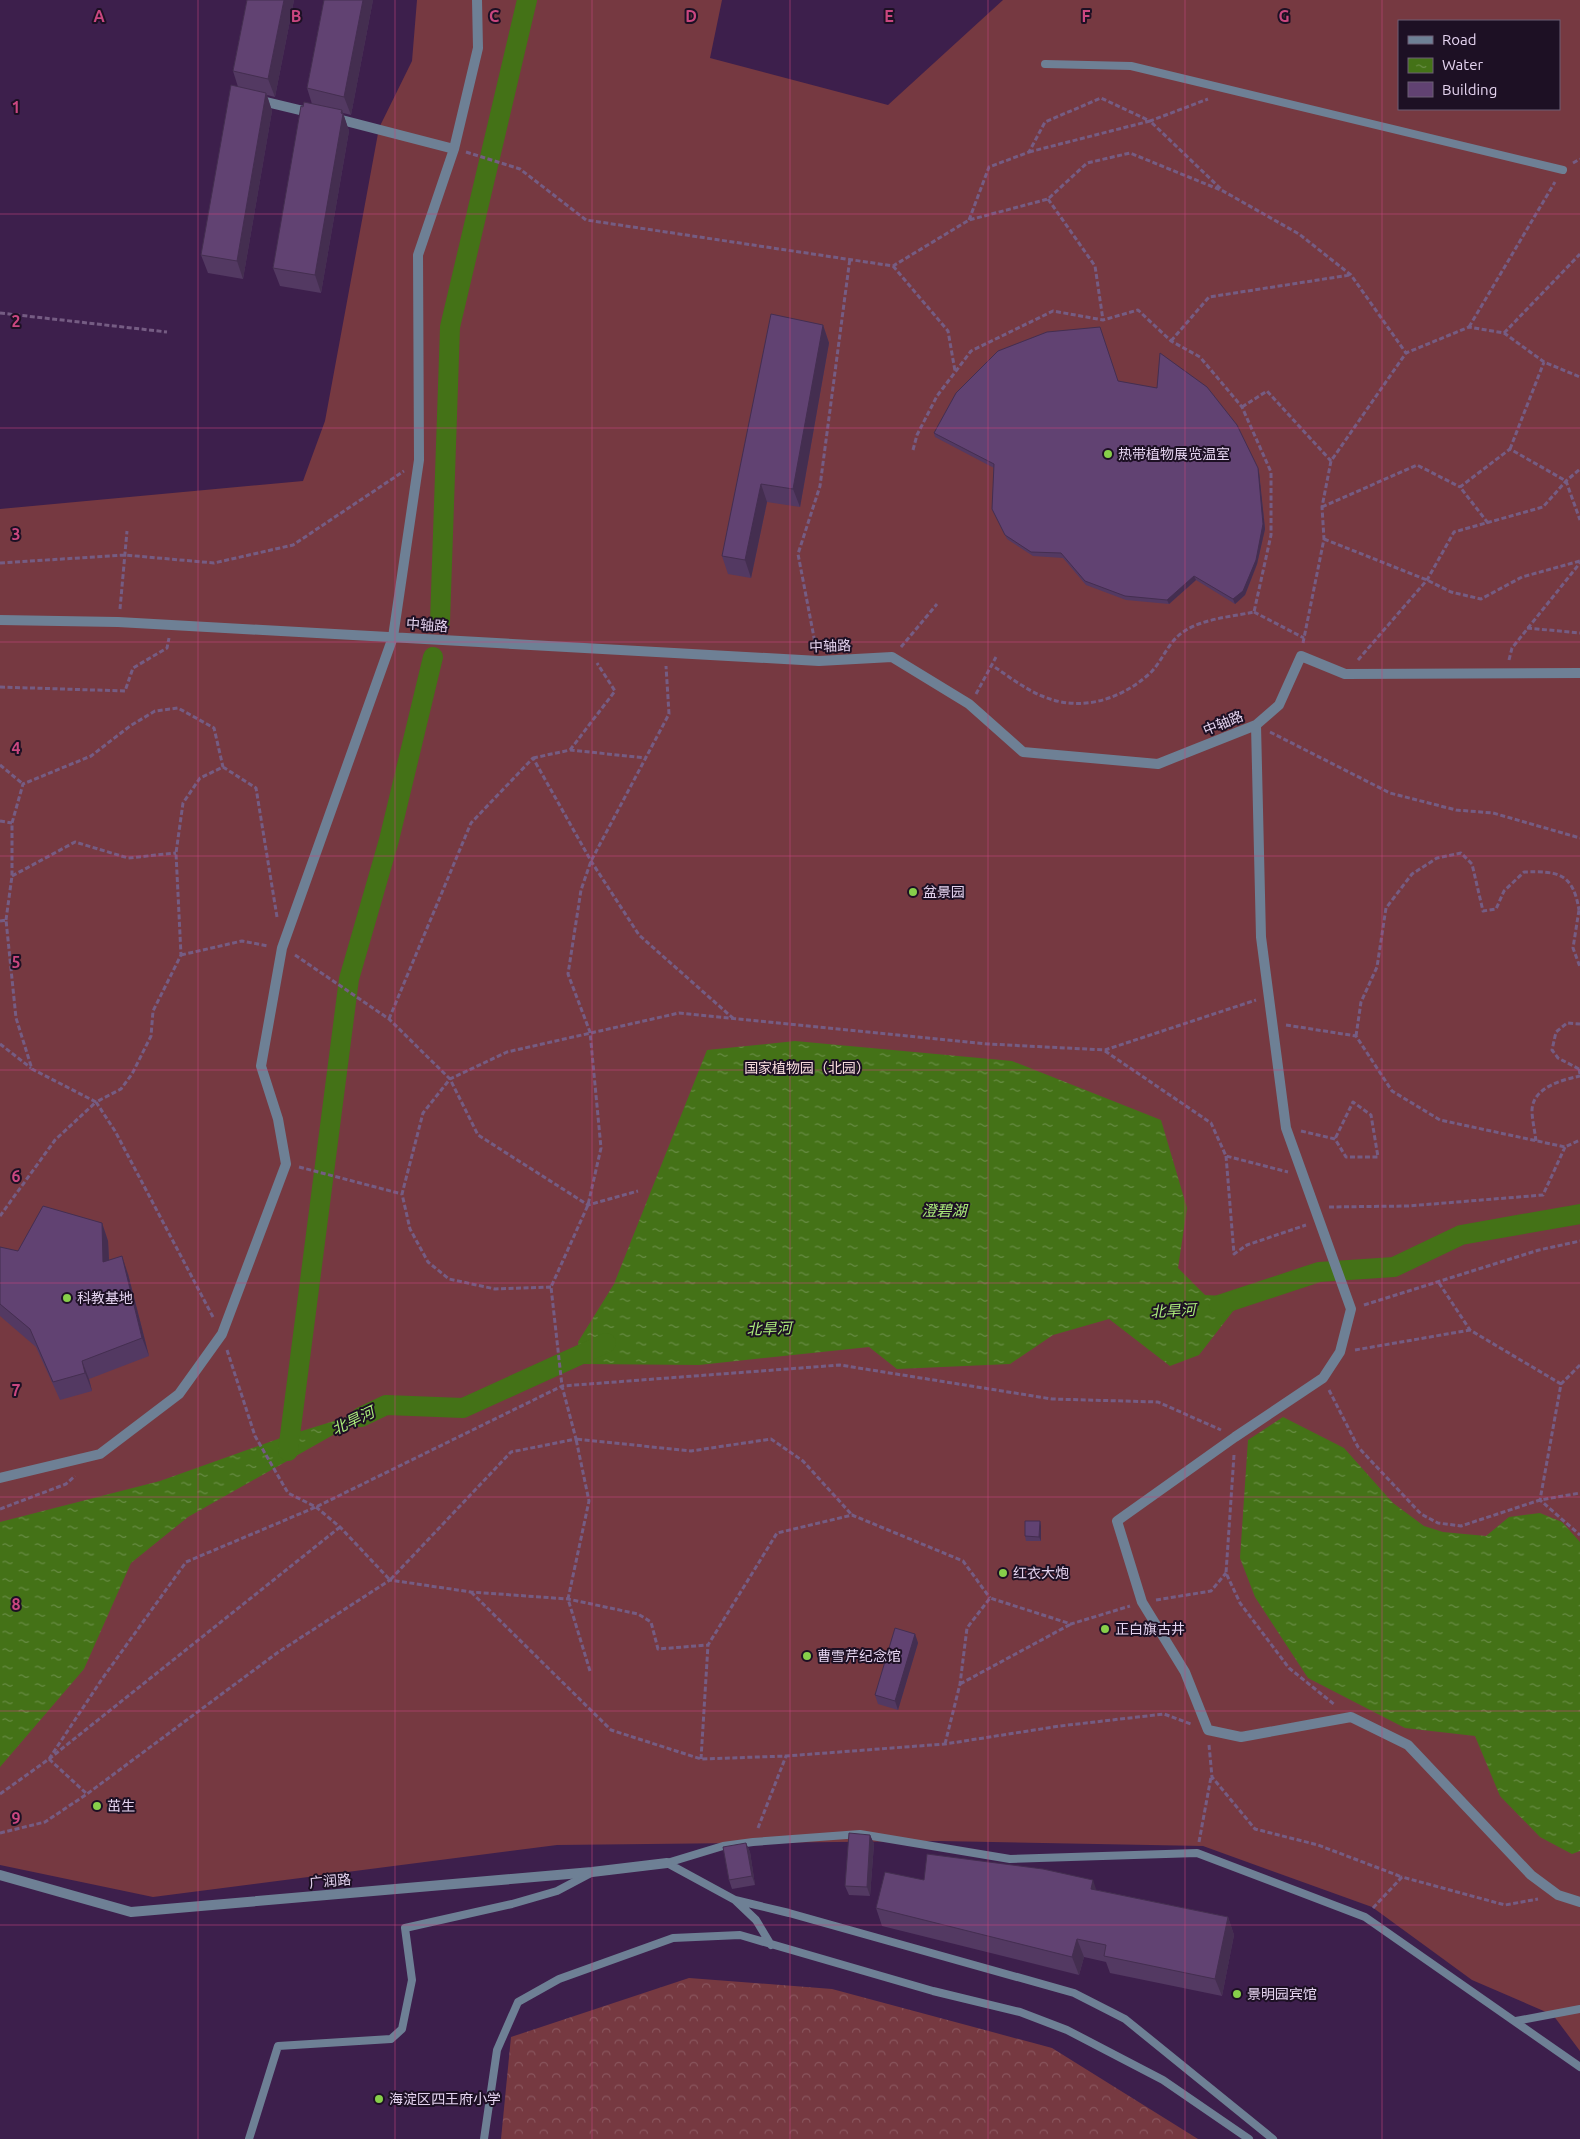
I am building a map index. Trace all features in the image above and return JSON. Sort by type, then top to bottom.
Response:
[{"type":"street","points":[[0,1478],[100,1454],[179,1394],[222,1334],[286,1164],[278,1119],[261,1066],[282,948],[393,637],[419,460],[418,255],[454,149],[478,48],[476,0]]},
{"type":"street","points":[[248,98],[379,128],[454,149]]},
{"type":"street","name":"中轴路","points":[[0,620],[118,622],[818,661],[892,657],[969,704],[1023,752],[1158,764],[1256,724],[1279,705],[1301,656]]},
{"type":"street","points":[[1301,656],[1345,674],[1580,674]]},
{"type":"street","points":[[1256,724],[1261,937],[1286,1128],[1352,1309],[1340,1352],[1323,1378],[1235,1436],[1117,1521],[1142,1602],[1185,1672],[1208,1730],[1241,1738],[1350,1717],[1408,1745],[1531,1875],[1558,1896],[1580,1902]]},
{"type":"street","name":"广润路","points":[[0,1875],[131,1912],[592,1872],[667,1863]]},
{"type":"lane","points":[[1045,64],[1131,66],[1562,170]]},
{"type":"lane","points":[[667,1863],[723,1846],[860,1834],[1010,1859],[1197,1852],[1365,1917],[1580,2067]]},
{"type":"lane","points":[[667,1863],[735,1900],[789,1913],[1074,1993],[1125,2019],[1273,2139]]},
{"type":"lane","points":[[250,2139],[278,2046],[390,2039],[402,2029],[412,1980],[405,1928],[557,1891],[592,1872]]},
{"type":"lane","points":[[735,1900],[756,1920],[771,1945]]},
{"type":"lane","points":[[484,2139],[497,2050],[518,2002],[559,1979],[673,1938],[740,1935],[934,1991],[1020,2012],[1067,2030],[1163,2080],[1249,2139]]},
{"type":"lane","points":[[1516,2021],[1580,2009]]},
{"type":"path","points":[[969,220],[989,167],[1029,152],[1150,121],[1232,90]]},
{"type":"path","points":[[1029,152],[1045,122],[1101,98],[1150,121],[1224,191]]},
{"type":"path","points":[[454,149],[520,169],[586,220],[850,258],[893,266],[948,332],[955,372]]},
{"type":"path","points":[[893,266],[969,220],[1048,199],[1087,163],[1130,153],[1224,191],[1299,234],[1350,275],[1406,354]]},
{"type":"path","points":[[1468,327],[1562,170],[1580,159]]},
{"type":"path","points":[[1048,199],[1095,266],[1103,320]]},
{"type":"path","points":[[1504,333],[1580,254]]},
{"type":"path","points":[[818,661],[798,554],[820,486],[850,258]]},
{"type":"path","points":[[1171,341],[1209,298],[1350,275]]},
{"type":"path","points":[[913,450],[917,435],[937,396],[971,350],[1053,311],[1103,320],[1138,310],[1171,341],[1200,357],[1242,407],[1271,472],[1271,535],[1254,612]]},
{"type":"path","points":[[0,312],[167,332]]},
{"type":"path","points":[[1301,656],[1324,538],[1322,506],[1331,461],[1406,354],[1468,327],[1504,333],[1544,362],[1580,377]]},
{"type":"path","points":[[1460,487],[1510,449],[1544,362]]},
{"type":"path","points":[[1242,407],[1267,391],[1331,461]]},
{"type":"path","points":[[1510,449],[1566,481],[1580,519]]},
{"type":"path","points":[[0,563],[125,555],[214,563],[293,545],[419,460]]},
{"type":"path","points":[[1322,506],[1417,465],[1460,487],[1488,523]]},
{"type":"path","points":[[1345,674],[1427,580],[1454,532],[1543,508],[1566,481],[1580,469]]},
{"type":"path","points":[[118,622],[127,532]]},
{"type":"path","points":[[1324,538],[1427,580],[1451,592],[1480,598],[1522,577],[1580,562]]},
{"type":"path","points":[[1505,675],[1512,648],[1580,562]]},
{"type":"path","points":[[892,657],[938,604]]},
{"type":"path","points":[[993,666],[1040,695],[1060,703],[1082,704],[1105,701],[1125,692],[1149,674],[1179,636],[1199,624],[1254,612],[1304,638]]},
{"type":"path","points":[[0,687],[125,691],[133,668],[167,648],[172,625]]},
{"type":"path","points":[[1527,628],[1580,633]]},
{"type":"path","points":[[570,750],[615,690],[586,648]]},
{"type":"path","points":[[590,1671],[568,1599],[589,1501],[576,1439],[562,1386],[551,1287],[588,1205],[601,1148],[590,1032],[568,974],[581,890],[590,861],[669,714],[665,653]]},
{"type":"path","points":[[969,704],[993,666],[996,657]]},
{"type":"path","points":[[23,784],[91,756],[130,726],[155,710],[178,708],[214,728],[223,767],[256,788],[277,920]]},
{"type":"path","points":[[1256,724],[1390,793],[1456,810],[1494,813],[1580,838]]},
{"type":"path","points":[[387,1018],[472,823],[533,758],[570,750],[646,758]]},
{"type":"path","points":[[533,758],[590,861],[639,935],[735,1020]]},
{"type":"path","points":[[0,765],[23,784]]},
{"type":"path","points":[[0,1216],[55,1140],[96,1102],[121,1089],[132,1074],[151,1036],[153,1011],[181,955],[176,853],[183,804],[200,778],[223,767]]},
{"type":"path","points":[[23,784],[12,823],[12,876],[6,920],[16,1018],[32,1069]]},
{"type":"path","points":[[0,821],[12,823]]},
{"type":"path","points":[[12,876],[75,842],[128,858],[176,853]]},
{"type":"path","points":[[1580,967],[1574,948],[1580,910],[1576,893],[1564,878],[1548,871],[1524,872],[1504,891],[1496,909],[1484,911],[1472,864],[1460,854],[1437,858],[1412,874],[1386,908],[1377,967],[1361,1002],[1356,1036],[1392,1091],[1440,1120],[1565,1147],[1580,1140]]},
{"type":"path","points":[[0,921],[6,920]]},
{"type":"path","points":[[181,955],[242,941],[282,948],[387,1018],[450,1079],[478,1135],[588,1205],[638,1190]]},
{"type":"path","points":[[551,1287],[495,1289],[449,1279],[428,1262],[410,1229],[402,1194],[423,1113],[450,1079],[507,1052],[590,1032],[679,1014],[988,1044],[1105,1050],[1269,996]]},
{"type":"path","points":[[1272,1023],[1356,1036]]},
{"type":"path","points":[[1536,1141],[1532,1108],[1539,1094],[1551,1085],[1580,1075],[1580,1068],[1558,1058],[1552,1050],[1556,1032],[1567,1023],[1580,1024]]},
{"type":"path","points":[[0,1044],[32,1069],[96,1102],[115,1130],[222,1334],[255,1436],[288,1493],[316,1507],[340,1527],[390,1580],[471,1592],[568,1599],[638,1614],[651,1622],[658,1649],[708,1645]]},
{"type":"path","points":[[1105,1050],[1211,1123],[1226,1156],[1234,1254],[1247,1245],[1320,1220]]},
{"type":"path","points":[[1286,1128],[1336,1139],[1346,1157],[1378,1157],[1371,1115],[1353,1102],[1336,1139]]},
{"type":"path","points":[[1316,1207],[1408,1206],[1543,1195],[1565,1147]]},
{"type":"path","points":[[1226,1156],[1303,1176]]},
{"type":"path","points":[[286,1164],[402,1194]]},
{"type":"path","points":[[1352,1309],[1539,1250],[1580,1241]]},
{"type":"path","points":[[1439,1283],[1470,1330],[1561,1384]]},
{"type":"path","points":[[1340,1352],[1470,1330]]},
{"type":"path","points":[[1540,1500],[1561,1384],[1580,1364]]},
{"type":"path","points":[[49,1759],[102,1679],[186,1562],[316,1507],[562,1386],[840,1366],[1052,1399],[1158,1402],[1235,1436],[1226,1573],[1240,1602],[1289,1668],[1350,1717]]},
{"type":"path","points":[[1323,1378],[1358,1447],[1421,1514],[1438,1523],[1461,1526],[1540,1500],[1580,1493]]},
{"type":"path","points":[[0,1832],[46,1822],[87,1794],[277,1653],[390,1580],[511,1452],[576,1439],[691,1451],[771,1439],[803,1461],[852,1515],[963,1561],[990,1598],[1071,1624]]},
{"type":"path","points":[[0,1509],[66,1484],[80,1472]]},
{"type":"path","points":[[1540,1500],[1580,1535]]},
{"type":"path","points":[[701,1759],[708,1645],[777,1533],[852,1515]]},
{"type":"path","points":[[0,1794],[49,1759],[340,1527]]},
{"type":"path","points":[[960,1684],[1071,1624],[1142,1602],[1211,1591],[1226,1573]]},
{"type":"path","points":[[471,1592],[611,1730],[701,1759],[786,1756],[945,1744],[1060,1726],[1164,1714],[1208,1730],[1212,1776],[1197,1852]]},
{"type":"path","points":[[945,1744],[960,1684],[967,1628],[990,1598]]},
{"type":"path","points":[[753,1842],[786,1756]]},
{"type":"path","points":[[49,1759],[87,1794]]},
{"type":"path","points":[[1212,1776],[1255,1830],[1318,1845],[1402,1876],[1505,1905],[1558,1896]]},
{"type":"path","points":[[1365,1917],[1402,1876]]},
{"type":"green space","name":"国家植物园（北园）","points":[[417,0],[722,0],[710,58],[888,105],[1003,0],[1580,0],[1580,2051],[1553,2015],[1472,1980],[1372,1907],[1203,1846],[939,1841],[557,1845],[153,1897],[0,1865],[0,509],[303,481],[325,421],[379,128],[412,61]]},
{"type":"green space","points":[[689,1978],[832,1989],[1052,2048],[1198,2139],[501,2139],[511,2037]]},
{"type":"water","name":"澄碧湖","points":[[795,1041],[1012,1061],[1161,1120],[1187,1208],[1178,1268],[1205,1295],[1244,1297],[1199,1355],[1170,1366],[1109,1319],[1053,1335],[1010,1364],[897,1369],[869,1347],[699,1365],[582,1364],[578,1342],[614,1284],[707,1050]]},
{"type":"water","points":[[386,1405],[188,1517],[131,1563],[84,1669],[0,1767],[0,1522],[160,1481],[292,1434]]},
{"type":"water","points":[[1283,1417],[1344,1448],[1393,1503],[1424,1526],[1443,1532],[1486,1536],[1509,1517],[1540,1513],[1562,1522],[1580,1542],[1580,1851],[1572,1854],[1540,1837],[1500,1796],[1475,1736],[1405,1728],[1308,1678],[1255,1597],[1240,1558],[1248,1440]]},
{"type":"building","points":[[247,0],[284,0],[268,79],[233,71]]},
{"type":"building","points":[[324,0],[363,0],[344,97],[307,88]]},
{"type":"building","points":[[231,85],[266,93],[237,261],[201,255]]},
{"type":"building","points":[[304,102],[342,110],[341,113],[343,114],[315,275],[273,268],[301,106],[303,107]]},
{"type":"building","points":[[771,314],[823,325],[793,489],[761,484],[745,560],[722,556]]},
{"type":"building","name":"热带植物展览温室","points":[[1100,327],[1118,381],[1157,388],[1160,353],[1207,387],[1237,425],[1258,468],[1263,524],[1256,560],[1243,591],[1233,599],[1194,576],[1167,600],[1125,596],[1085,581],[1061,553],[1031,552],[1005,535],[992,509],[994,464],[934,433],[956,393],[998,351],[1047,332]]},
{"type":"building","name":"科教基地","points":[[43,1206],[102,1223],[103,1262],[122,1256],[142,1338],[82,1361],[85,1373],[53,1382],[30,1329],[0,1304],[0,1247],[18,1251]]},
{"type":"building","points":[[1025,1521],[1040,1521],[1039,1537],[1025,1536]]},
{"type":"building","points":[[895,1628],[915,1634],[895,1701],[875,1695]]},
{"type":"building","points":[[849,1833],[870,1835],[867,1887],[845,1886]]},
{"type":"building","points":[[746,1843],[752,1876],[729,1880],[723,1847]]},
{"type":"building","points":[[927,1854],[1043,1869],[1093,1880],[1091,1889],[1228,1917],[1215,1979],[1104,1956],[1106,1945],[1077,1939],[1072,1957],[876,1908],[885,1872],[924,1880]]},
{"type":"waterway","points":[[440,622],[450,327],[527,0]]},
{"type":"waterway","points":[[288,1451],[349,979],[389,840],[433,657]]},
{"type":"waterway","name":"北旱河","points":[[1219,1305],[1319,1272],[1394,1267],[1461,1235],[1580,1214]]},
{"type":"waterway","name":"北旱河","points":[[361,1417],[386,1405],[463,1408],[606,1343]]},
{"type":"place","name":"热带植物展览温室","points":[[1108,454]]},
{"type":"place","name":"盆景园","points":[[913,892]]},
{"type":"place","name":"科教基地","points":[[67,1298]]},
{"type":"place","name":"红衣大炮","points":[[1003,1573]]},
{"type":"place","name":"正白旗古井","points":[[1105,1629]]},
{"type":"place","name":"曹雪芹纪念馆","points":[[807,1656]]},
{"type":"place","name":"茁生","points":[[97,1806]]},
{"type":"place","name":"景明园宾馆","points":[[1237,1994]]},
{"type":"place","name":"海淀区四王府小学","points":[[379,2099]]}]
